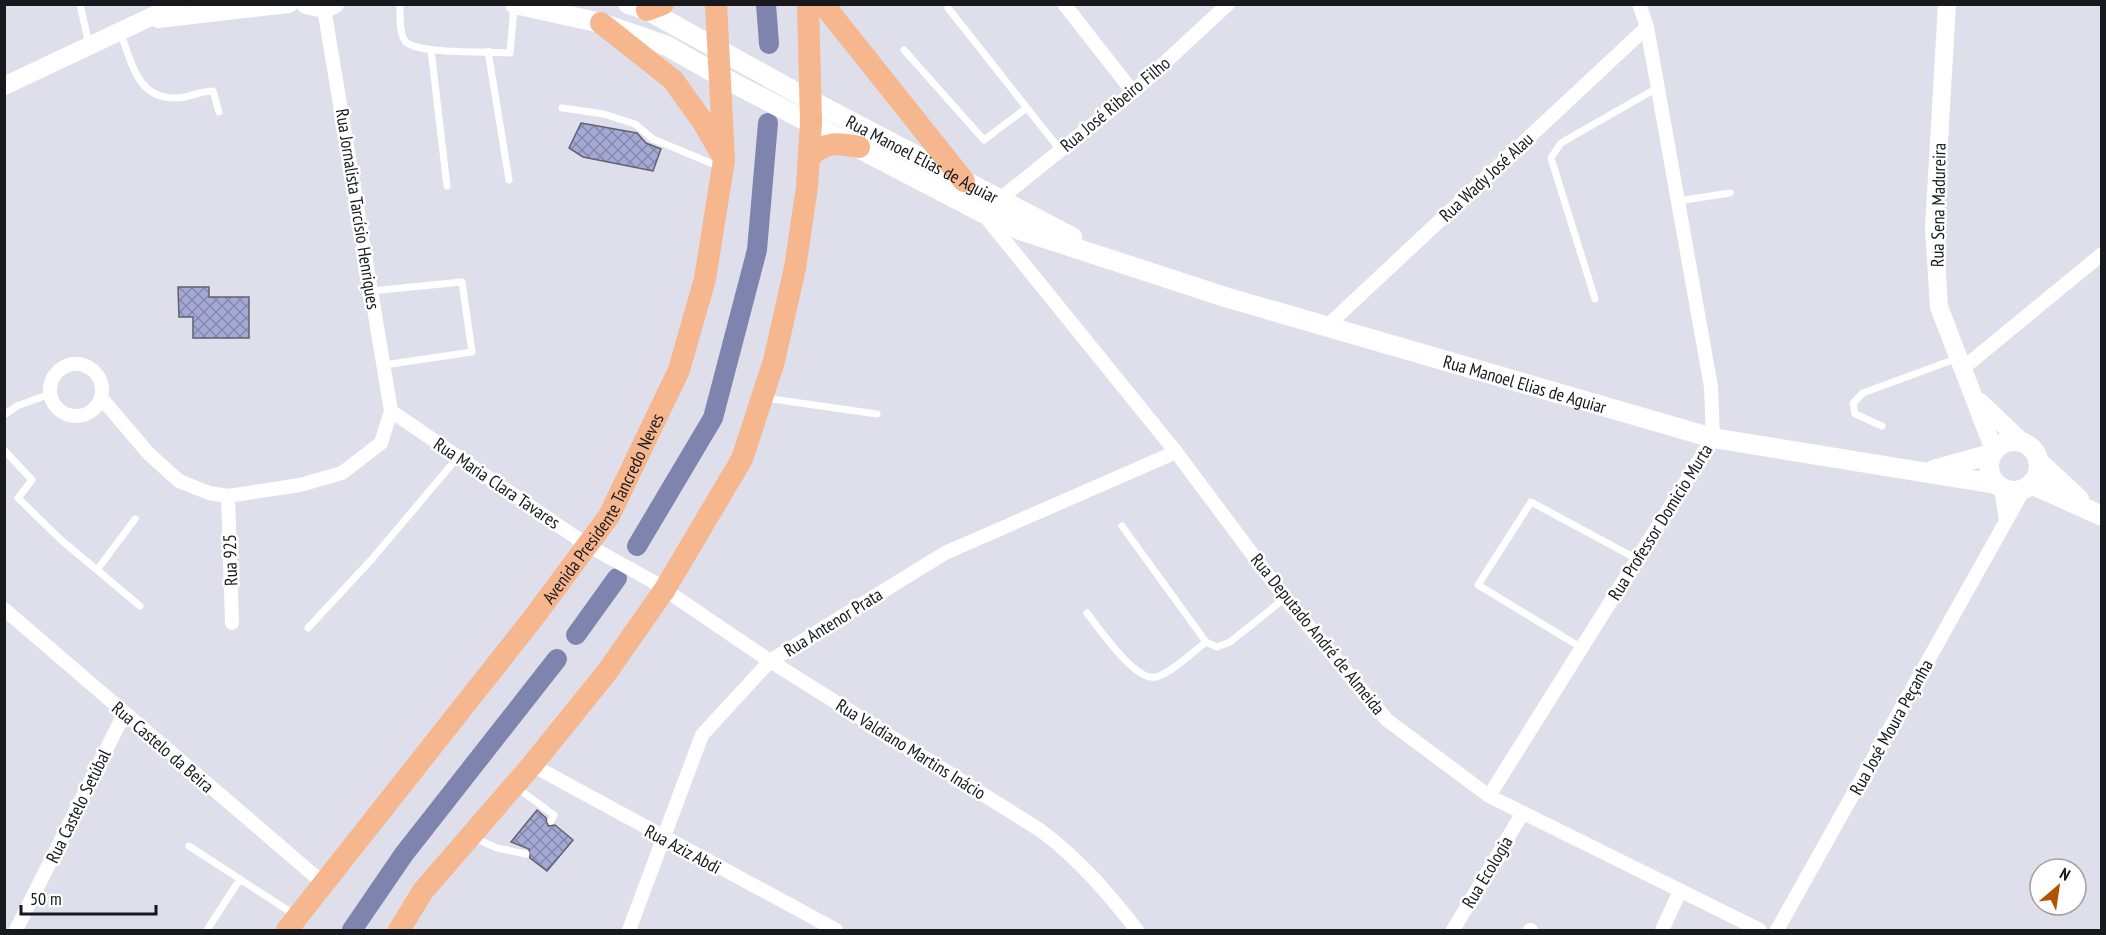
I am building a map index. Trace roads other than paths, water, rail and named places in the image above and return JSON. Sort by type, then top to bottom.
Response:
[{"type":"main road","name":"Rua Manoel Elias de Aguiar","points":[[515,4],[601,23],[667,46],[720,76],[810,111],[964,181],[1129,267]]},
{"type":"main road","name":"Avenida Presidente Tancredo Neves","points":[[292,923],[527,627],[609,516],[679,370],[705,279],[723,164],[716,4]]},
{"type":"main road","points":[[399,930],[423,891],[532,765],[608,672],[666,590],[742,459],[774,361],[795,268],[809,158],[808,4]]},
{"type":"main road","points":[[823,4],[964,181]]},
{"type":"main road","name":"Rua Manoel Elias de Aguiar","points":[[646,6],[810,111],[859,147],[981,212],[1020,230],[1129,267],[1326,327],[1713,438],[1928,472],[1999,486]]},
{"type":"main road","points":[[601,23],[673,80],[703,122],[723,164]]},
{"type":"main road","points":[[809,158],[825,145],[836,143],[859,147]]},
{"type":"main road","points":[[2028,487],[2038,470],[2035,453],[2023,443],[2007,442],[1993,452],[1989,470],[1999,486],[2009,491],[2028,487],[2096,512]]},
{"type":"main road","name":"Rua Manoel Elias de Aguiar","points":[[1928,472],[1993,452]]},
{"type":"main road","points":[[2038,461],[2096,512]]},
{"type":"street","points":[[4,86],[178,4]]},
{"type":"street","points":[[138,21],[289,4]]},
{"type":"street","points":[[1064,4],[1133,92]]},
{"type":"street","name":"Rua José Ribeiro Filho","points":[[1000,199],[1133,92],[1228,4]]},
{"type":"street","name":"Rua Professor Domicio Murta","points":[[1489,796],[1713,438],[1711,387],[1647,27],[1639,4]]},
{"type":"street","name":"Rua Sena Madureira","points":[[1947,4],[1934,228],[1939,307],[1976,399],[1993,452]]},
{"type":"street","name":"Rua Jornalista Tarcísio Henriques","points":[[322,6],[391,411]]},
{"type":"street","name":"Rua Wady José Alau","points":[[1326,327],[1647,27]]},
{"type":"street","name":"Rua Deputado André de Almeida","points":[[981,212],[1176,452],[1285,598],[1387,720],[1489,796],[1760,930]]},
{"type":"street","points":[[1960,364],[2102,254]]},
{"type":"street","points":[[81,363],[95,370],[102,383],[102,399],[93,411],[79,417],[64,414],[52,404],[49,389],[54,374],[66,365],[81,363]]},
{"type":"street","points":[[102,399],[149,454],[179,481],[209,493],[228,496],[300,485],[342,473],[381,442],[391,411]]},
{"type":"street","name":"Rua Sena Madureira","points":[[1976,399],[2023,443]]},
{"type":"street","name":"Rua Maria Clara Tavares","points":[[391,411],[587,545],[666,590]]},
{"type":"street","name":"Rua Antenor Prata","points":[[629,930],[702,735],[770,661],[945,553],[1176,452]]},
{"type":"street","points":[[1999,486],[2006,523]]},
{"type":"street","name":"Rua José Moura Peçanha","points":[[1777,930],[2028,487]]},
{"type":"street","name":"Rua 925","points":[[228,496],[232,623]]},
{"type":"street","name":"Rua Valdiano Martins Inácio","points":[[666,590],[770,661],[1040,830],[1071,853],[1101,884],[1137,930]]},
{"type":"street","name":"Rua Castelo da Beira","points":[[4,609],[323,883]]},
{"type":"street","name":"Rua Castelo Setúbal","points":[[16,930],[124,714]]},
{"type":"street","name":"Rua Aziz Abdi","points":[[532,765],[821,926],[836,930]]},
{"type":"street","name":"Rua Ecologia","points":[[1453,930],[1522,814]]},
{"type":"street","points":[[1662,930],[1680,891]]},
{"type":"lane","points":[[80,4],[88,45]]},
{"type":"lane","points":[[400,4],[403,39],[410,46],[430,50],[510,53],[515,4]]},
{"type":"lane","points":[[948,8],[1061,151]]},
{"type":"lane","points":[[119,30],[143,88],[156,96],[177,98],[213,91],[219,112]]},
{"type":"lane","points":[[430,50],[447,186]]},
{"type":"lane","points":[[904,50],[984,140],[1025,108]]},
{"type":"lane","points":[[488,51],[509,180]]},
{"type":"lane","points":[[1595,299],[1551,158],[1561,143],[1657,88]]},
{"type":"lane","points":[[561,108],[604,114],[635,124],[653,139],[723,164]]},
{"type":"lane","points":[[1678,201],[1730,193]]},
{"type":"lane","points":[[372,291],[462,282],[472,352],[384,365]]},
{"type":"lane","points":[[1882,426],[1856,414],[1853,403],[1863,393],[1960,364]]},
{"type":"lane","points":[[4,415],[17,406],[50,394]]},
{"type":"lane","points":[[762,398],[877,414]]},
{"type":"lane","points":[[4,450],[32,480],[18,498],[140,606]]},
{"type":"lane","points":[[308,628],[372,559],[458,457]]},
{"type":"lane","points":[[1582,648],[1478,585],[1531,502],[1637,559]]},
{"type":"lane","points":[[97,570],[135,519]]},
{"type":"lane","points":[[1122,526],[1206,642],[1217,647],[1230,642],[1285,598]]},
{"type":"lane","points":[[1087,613],[1132,668],[1143,675],[1155,678],[1206,642]]},
{"type":"lane","points":[[514,786],[554,815],[550,821]]},
{"type":"lane","points":[[470,836],[497,848],[526,854]]},
{"type":"lane","points":[[189,846],[240,879],[292,923]]},
{"type":"lane","points":[[207,930],[240,879]]},
{"type":"waterway","points":[[766,4],[769,44]]},
{"type":"waterway","points":[[637,546],[713,418],[757,250],[768,123]]},
{"type":"waterway","points":[[576,635],[617,578]]},
{"type":"waterway","points":[[352,930],[404,854],[557,659]]}]
